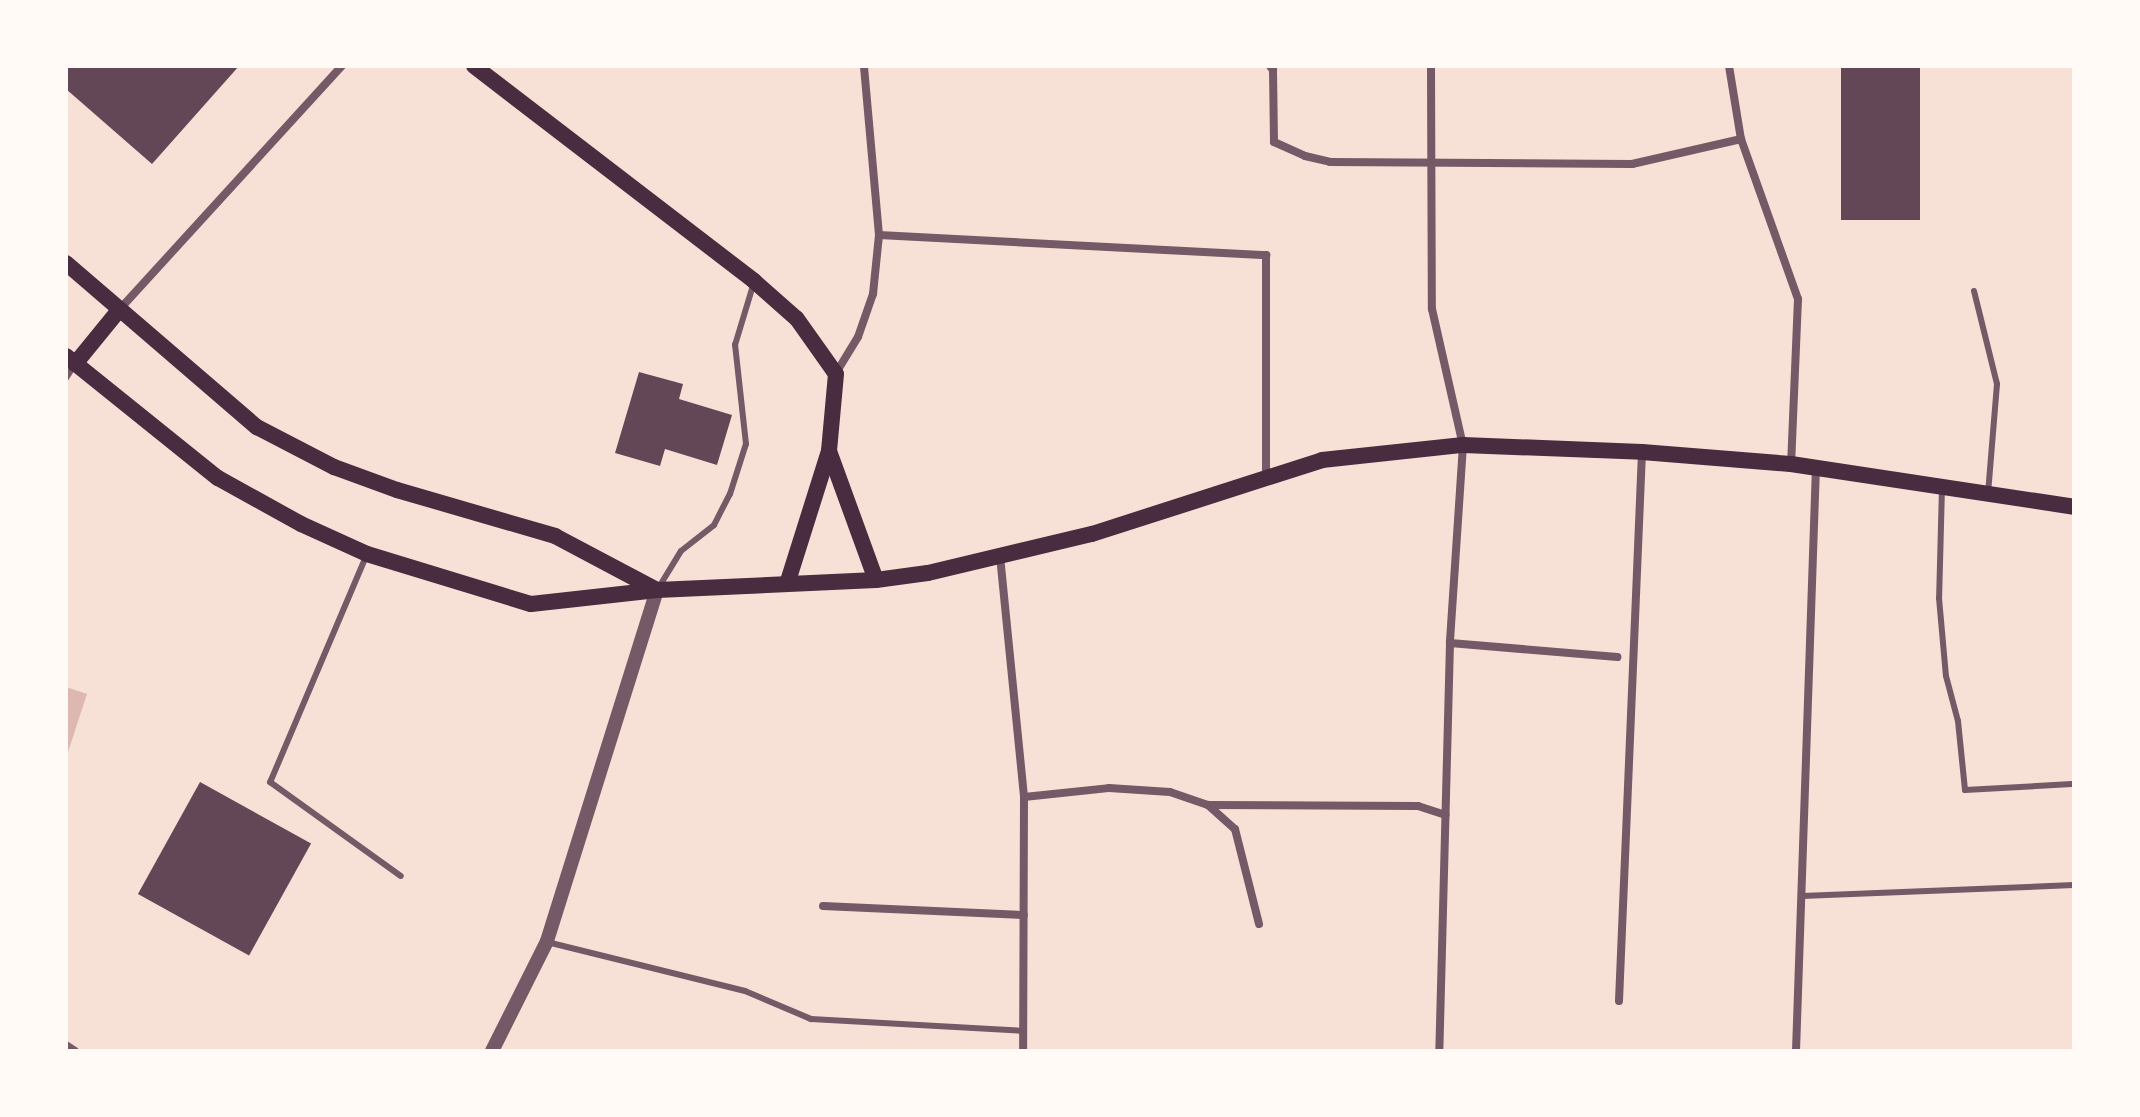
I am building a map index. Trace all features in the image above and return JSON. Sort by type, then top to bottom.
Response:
[{"type":"main road","points":[[484,69],[754,281],[797,319],[836,374],[829,451],[787,584]]},
{"type":"main road","points":[[66,263],[257,427],[334,467],[397,490],[555,536],[657,590]]},
{"type":"main road","points":[[119,310],[69,366],[218,478],[301,524],[367,554],[531,604],[657,590],[876,580],[928,573],[1092,534],[1322,460],[1463,445],[1642,452],[1791,464],[2074,507]]},
{"type":"main road","points":[[829,451],[876,580]]},
{"type":"street","points":[[119,310],[342,66]]},
{"type":"street","points":[[836,374],[858,337],[873,294],[879,235],[864,66]]},
{"type":"street","points":[[1270,66],[1273,70],[1274,142],[1305,156],[1330,162],[1632,164],[1741,139]]},
{"type":"street","points":[[1431,66],[1428,165],[1432,309],[1463,445],[1450,643],[1439,1051]]},
{"type":"street","points":[[1729,66],[1741,139],[1798,299],[1791,464]]},
{"type":"street","points":[[879,235],[1266,255],[1266,477]]},
{"type":"street","points":[[1619,1001],[1642,452]]},
{"type":"street","points":[[1796,1051],[1816,468]]},
{"type":"street","points":[[1000,556],[1024,797],[1023,1051]]},
{"type":"street","points":[[492,1051],[547,941],[657,590]]},
{"type":"street","points":[[1450,643],[1617,657]]},
{"type":"street","points":[[1024,797],[1109,788],[1170,792],[1208,805],[1418,806],[1446,815]]},
{"type":"street","points":[[1208,805],[1235,829],[1259,924]]},
{"type":"street","points":[[823,906],[1024,915]]},
{"type":"street","points":[[66,1045],[75,1051]]},
{"type":"lane","points":[[657,590],[681,551],[714,525],[734,482],[746,444],[735,345],[754,281]]},
{"type":"lane","points":[[1974,291],[1997,384],[1988,494]]},
{"type":"lane","points":[[1942,487],[1939,598],[1946,676],[1958,721],[1965,790],[2072,784]]},
{"type":"lane","points":[[367,554],[270,782],[401,876]]},
{"type":"lane","points":[[1802,896],[2074,885]]},
{"type":"lane","points":[[547,941],[745,991],[811,1019],[1024,1031]]},
{"type":"shaded area","points":[[66,687],[87,694],[66,758]]},
{"type":"building","points":[[66,66],[239,66],[152,164],[66,89]]},
{"type":"building","points":[[1841,66],[1920,66],[1920,220],[1841,220]]},
{"type":"building","points":[[639,372],[683,384],[679,399],[732,415],[717,465],[665,449],[660,466],[615,453]]},
{"type":"building","points":[[200,782],[311,844],[249,956],[138,894]]}]
